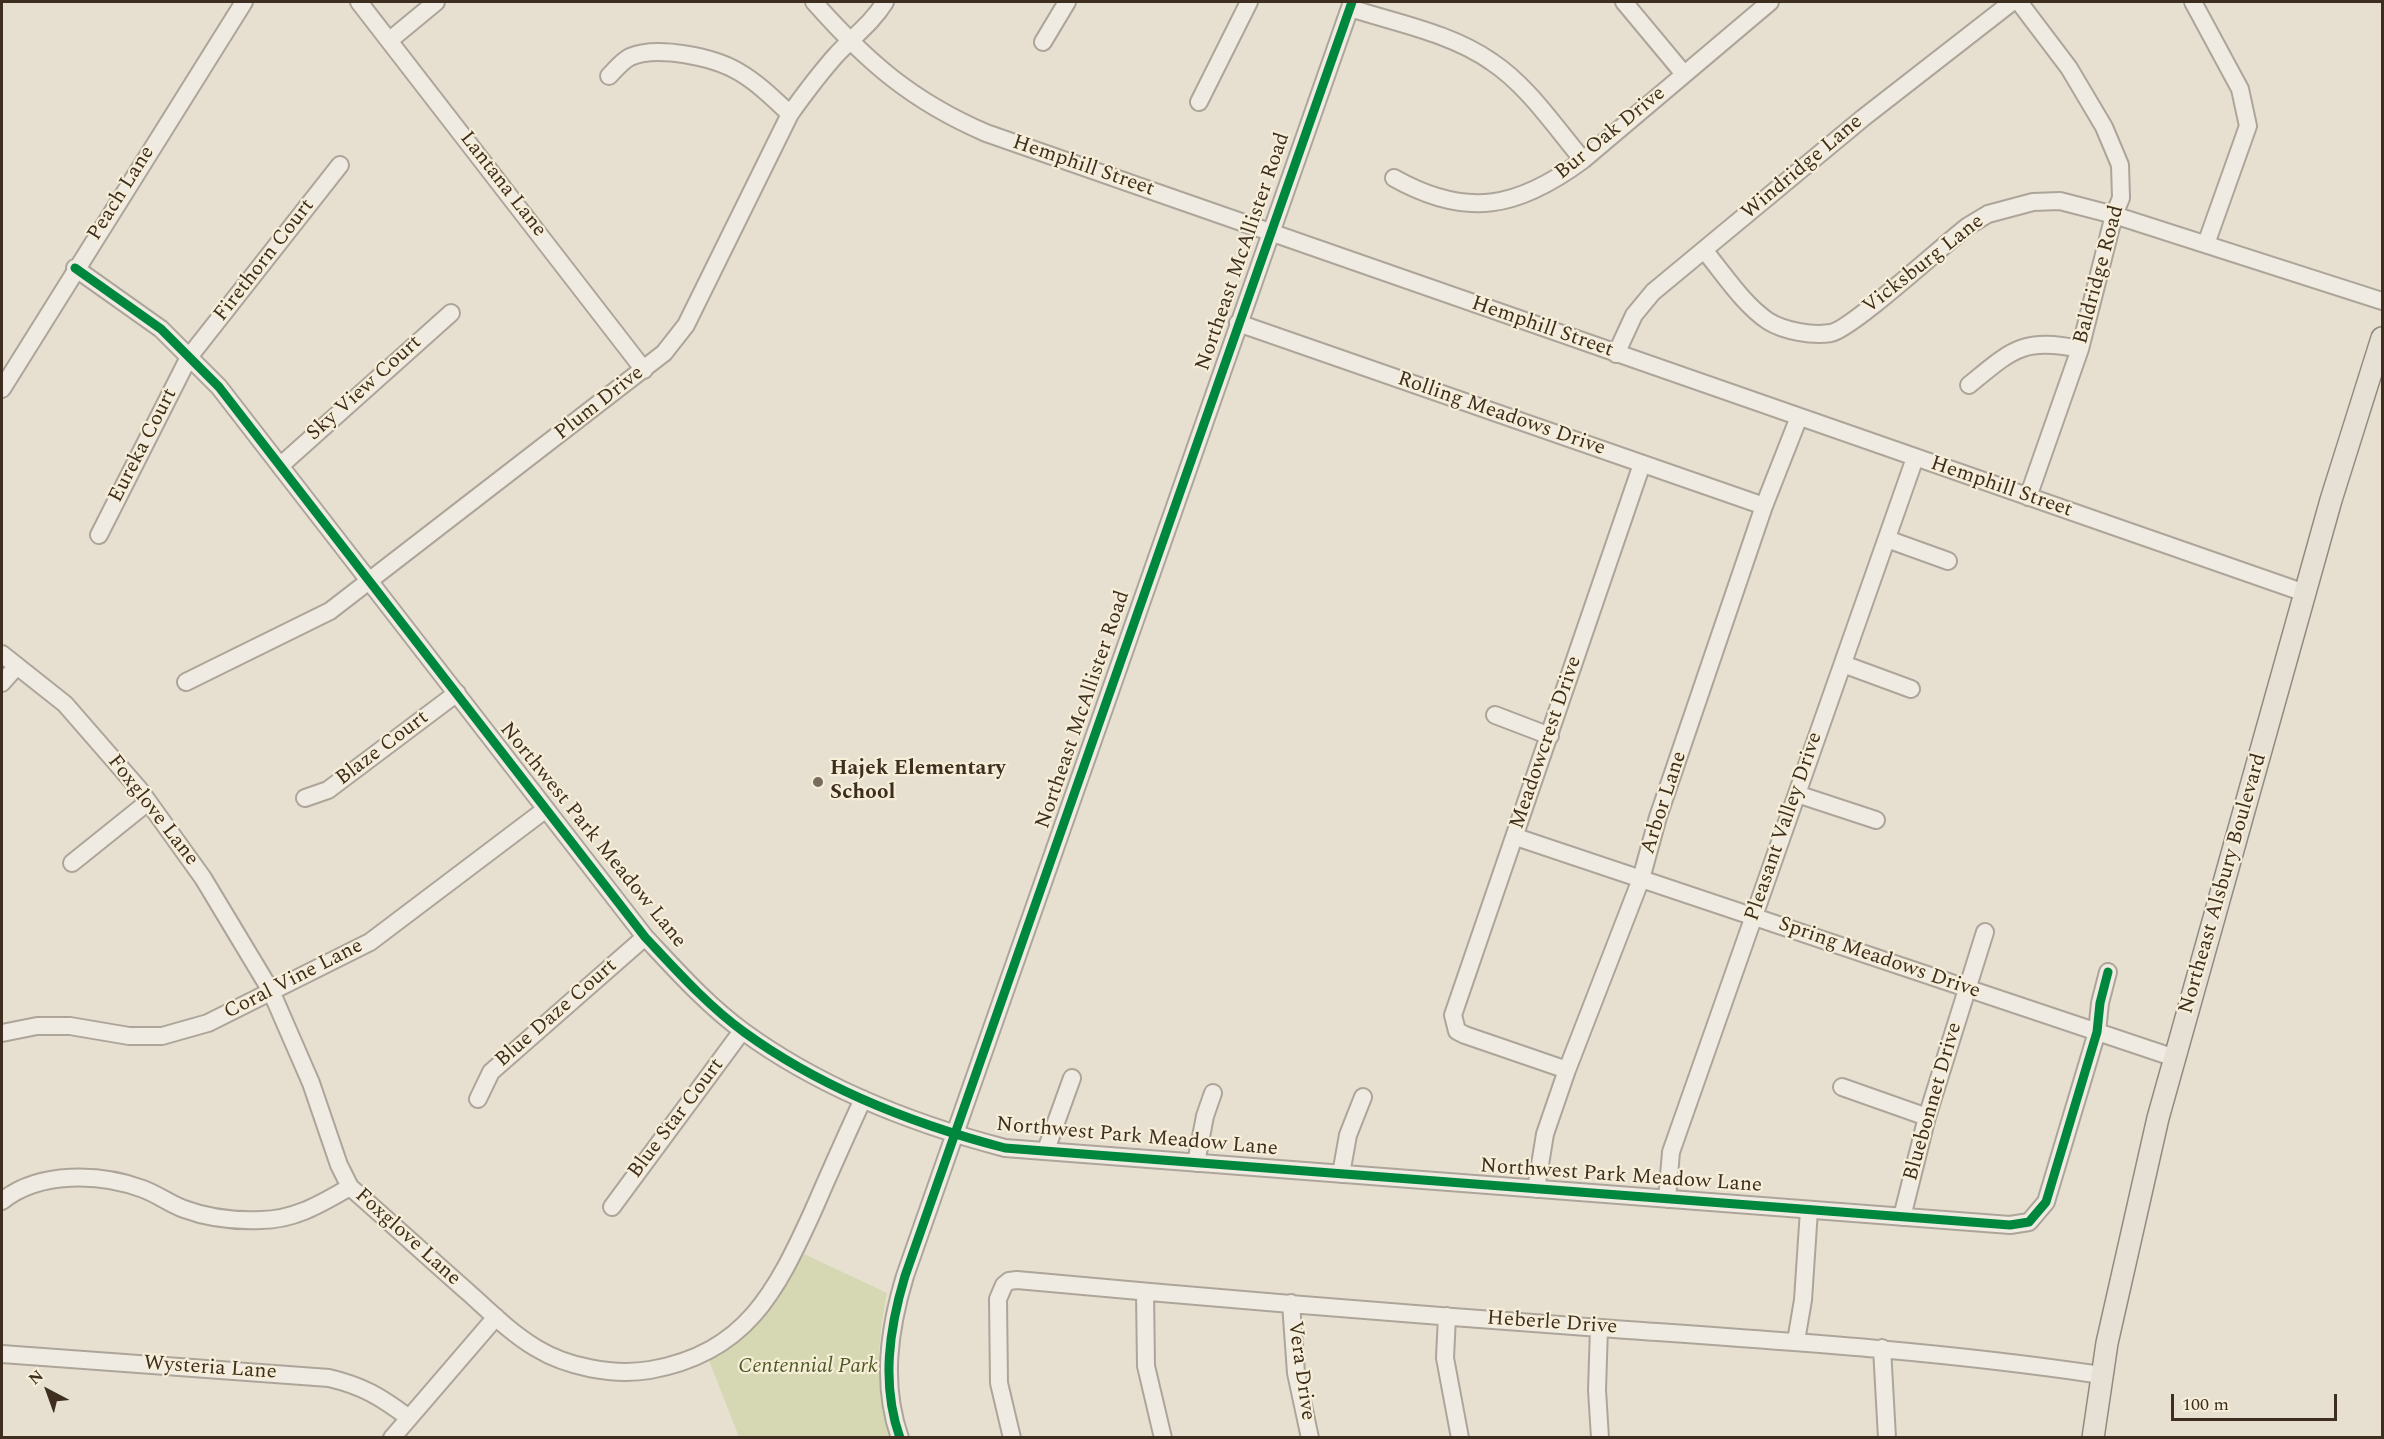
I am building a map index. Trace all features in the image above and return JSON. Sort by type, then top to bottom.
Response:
[{"type":"main road","name":"Northeast Alsbury Boulevard","points":[[2093,1437],[2101,1375],[2128,1246],[2175,1058],[2356,415],[2382,338]]},
{"type":"street","name":"Peach Lane","points":[[2,388],[75,268],[244,2]]},
{"type":"street","name":"Lantana Lane","points":[[360,2],[644,370]]},
{"type":"street","points":[[390,40],[436,2]]},
{"type":"street","name":"Hemphill Street","points":[[814,2],[850,42],[905,89],[961,122],[1616,354],[2305,593]]},
{"type":"street","name":"Plum Drive","points":[[186,682],[330,611],[644,370],[670,346],[686,325],[790,114],[811,83],[850,42],[865,30],[885,2]]},
{"type":"street","points":[[1043,42],[1067,2]]},
{"type":"street","points":[[1199,102],[1249,2]]},
{"type":"street","points":[[1624,2],[1684,74]]},
{"type":"street","name":"Bur Oak Drive","points":[[1394,178],[1421,193],[1456,202],[1486,203],[1517,198],[1551,183],[1583,160],[1770,2]]},
{"type":"street","name":"Windridge Lane","points":[[1616,354],[1634,315],[1653,292],[1863,118],[2012,2]]},
{"type":"street","name":"Baldridge Road","points":[[2019,2],[2069,68],[2104,127],[2120,165],[2121,198],[2114,215],[2080,350],[2028,497]]},
{"type":"street","points":[[2193,2],[2240,89],[2248,126],[2206,244]]},
{"type":"street","points":[[1351,4],[1454,42],[1492,62],[1521,86],[1583,160]]},
{"type":"street","name":"Northeast McAllister Road","points":[[900,1437],[892,1406],[889,1341],[904,1276],[1351,4]]},
{"type":"street","points":[[609,76],[621,64],[638,55],[672,53],[691,56],[718,62],[738,71],[790,114]]},
{"type":"street","name":"Firethorn Court","points":[[189,357],[340,165]]},
{"type":"street","name":"Vicksburg Lane","points":[[1704,250],[1754,310],[1771,323],[1791,330],[1832,333],[1854,320],[1968,226],[1988,214],[2033,202],[2060,201],[2114,215],[2382,301]]},
{"type":"street","name":"Northwest Park Meadow Lane","points":[[75,268],[161,329],[219,387],[645,937],[695,989],[742,1031],[824,1081],[955,1135],[1005,1148],[2010,1225],[2029,1221],[2046,1202],[2097,1032]]},
{"type":"street","name":"Sky View Court","points":[[280,466],[451,313]]},
{"type":"street","name":"Rolling Meadows Drive","points":[[1238,324],[1764,506]]},
{"type":"street","points":[[1969,385],[2014,350],[2053,343],[2080,350]]},
{"type":"street","name":"Eureka Court","points":[[99,535],[189,357]]},
{"type":"street","name":"Arbor Lane","points":[[1536,1189],[1545,1134],[1567,1070],[1641,879],[1658,817],[1764,506],[1798,417]]},
{"type":"street","name":"Pleasant Valley Drive","points":[[1667,1199],[1671,1152],[1915,458]]},
{"type":"street","name":"Meadowcrest Drive","points":[[1567,1070],[1465,1035],[1458,1031],[1453,1015],[1516,837],[1642,464]]},
{"type":"street","points":[[1887,539],[1948,561]]},
{"type":"street","name":"Foxglove Lane","points":[[2,654],[64,704],[148,802],[203,878],[271,991],[311,1083],[339,1166],[350,1187],[496,1317],[536,1348],[568,1361],[604,1370],[638,1372],[672,1366],[709,1350],[743,1327],[766,1300],[786,1270],[863,1099]]},
{"type":"street","points":[[1843,664],[1911,689]]},
{"type":"street","points":[[2,683],[17,666]]},
{"type":"street","name":"Blaze Court","points":[[304,798],[328,790],[457,693]]},
{"type":"street","points":[[1495,715],[1550,736]]},
{"type":"street","points":[[1797,794],[1876,820]]},
{"type":"street","points":[[72,863],[148,802]]},
{"type":"street","name":"Coral Vine Lane","points":[[2,1033],[37,1026],[70,1026],[129,1036],[162,1036],[208,1023],[370,942],[546,809]]},
{"type":"street","name":"Spring Meadows Drive","points":[[1516,837],[2175,1058]]},
{"type":"street","name":"Bluebonnet Drive","points":[[1902,1217],[1927,1117],[1985,932]]},
{"type":"street","name":"Blue Daze Court","points":[[478,1098],[491,1072],[645,937]]},
{"type":"street","points":[[2097,1032],[2100,1003],[2108,972]]},
{"type":"street","name":"Blue Star Court","points":[[612,1207],[742,1031]]},
{"type":"street","points":[[1046,1150],[1072,1078]]},
{"type":"street","points":[[1842,1087],[1927,1117]]},
{"type":"street","points":[[1196,1163],[1205,1116],[1214,1093]]},
{"type":"street","points":[[1341,1174],[1348,1135],[1363,1097]]},
{"type":"street","points":[[3,1196],[38,1184],[74,1177],[111,1180],[143,1189],[184,1209],[222,1218],[263,1220],[306,1212],[350,1187]]},
{"type":"street","points":[[1796,1341],[1803,1300],[1809,1210]]},
{"type":"street","name":"Heberle Drive","points":[[1011,1437],[999,1383],[998,1299],[1004,1285],[1017,1280],[1599,1328],[1882,1348],[2006,1360],[2101,1375]]},
{"type":"street","points":[[1145,1292],[1146,1366],[1163,1437]]},
{"type":"street","name":"Vera Drive","points":[[1291,1303],[1296,1373],[1310,1437]]},
{"type":"street","points":[[1447,1316],[1446,1358],[1461,1437]]},
{"type":"street","points":[[392,1437],[496,1317]]},
{"type":"street","points":[[1599,1328],[1597,1390],[1600,1437]]},
{"type":"street","points":[[1882,1348],[1887,1437]]},
{"type":"street","name":"Wysteria Lane","points":[[2,1354],[329,1378],[358,1384],[379,1395],[409,1418]]},
{"type":"green space","name":"Centennial Park","points":[[804,1254],[887,1293],[879,1348],[879,1383],[890,1437],[739,1437],[708,1358],[768,1309]]},
{"type":"cycle path","points":[[900,1438],[891,1397],[889,1357],[891,1336],[905,1276],[1352,2]]},
{"type":"cycle path","points":[[75,268],[161,329],[219,387],[645,937],[692,987],[744,1032],[804,1070],[869,1102],[936,1128],[1005,1148],[2010,1225],[2029,1222],[2046,1202],[2097,1032],[2100,1003],[2108,972]]},
{"type":"place","name":"Hajek Elementary School","points":[[818,782]]}]
